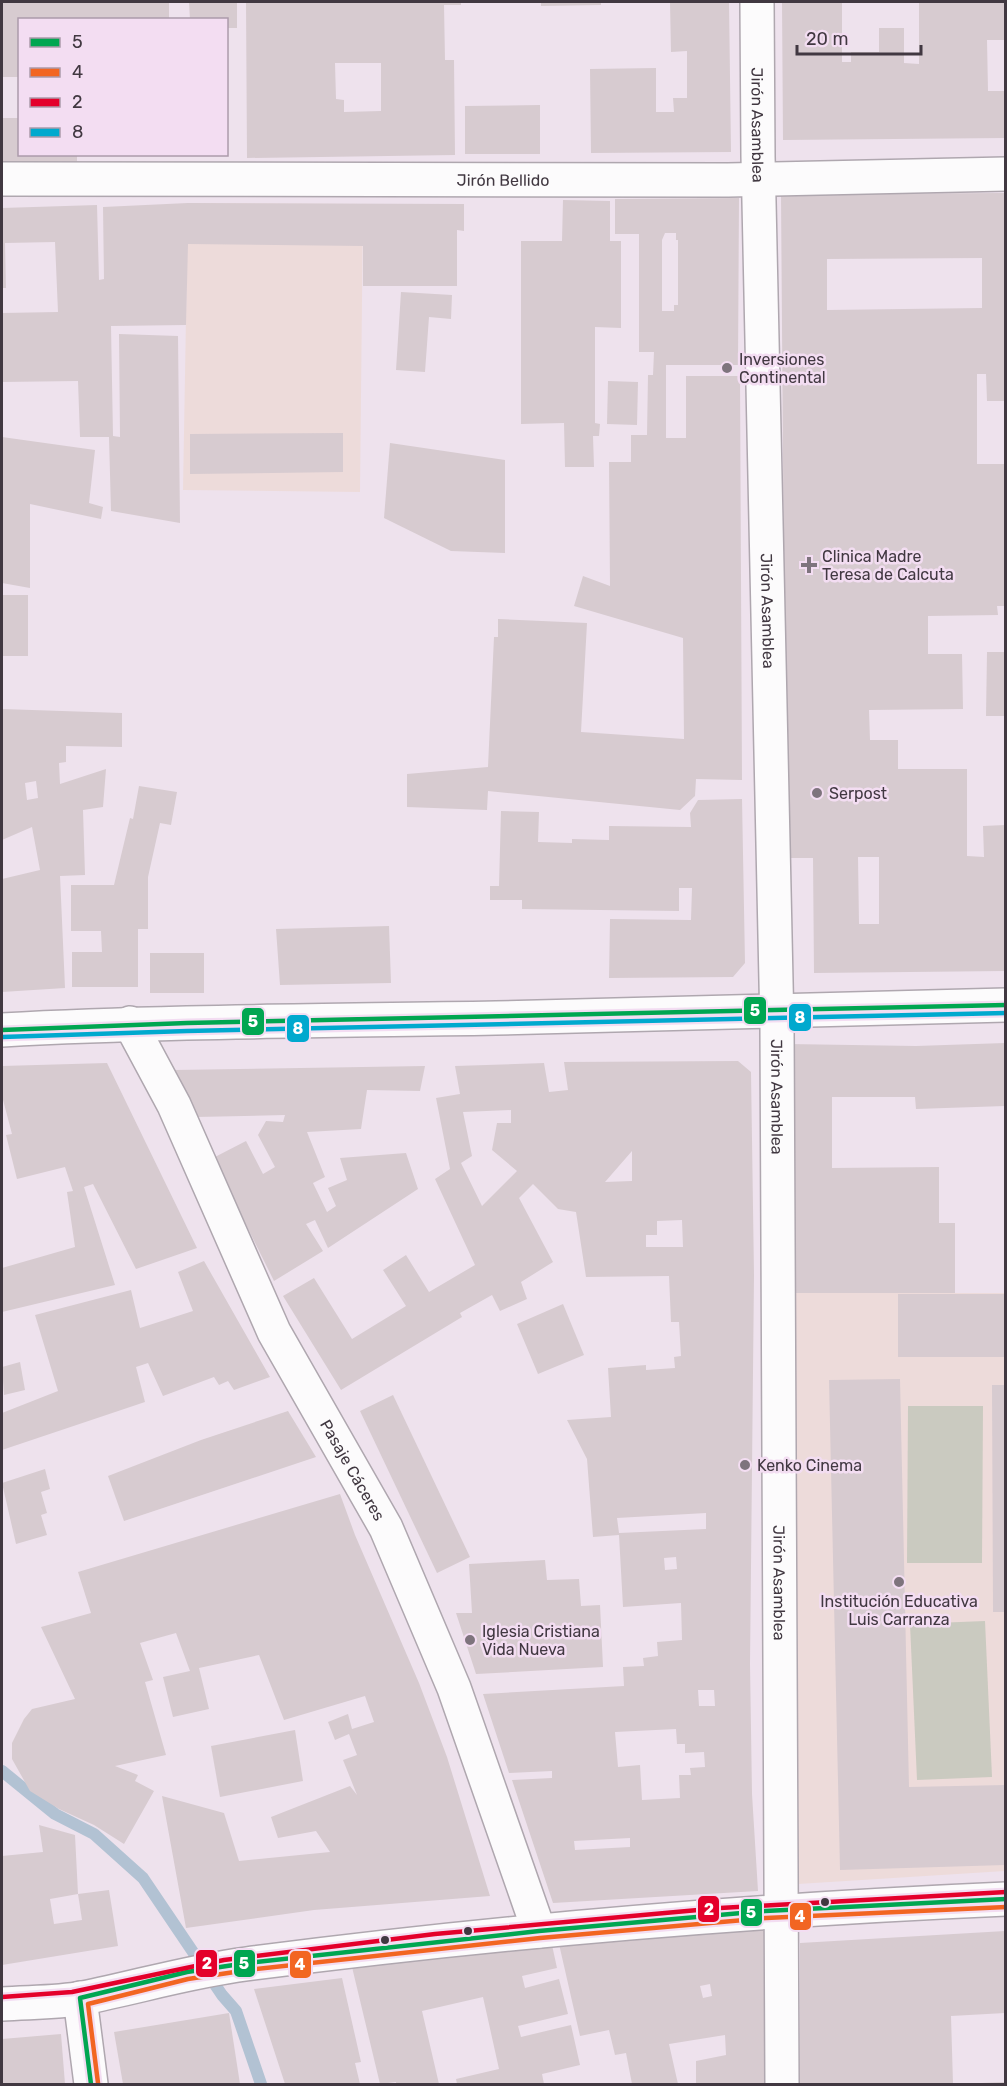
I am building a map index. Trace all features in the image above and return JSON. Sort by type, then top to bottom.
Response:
[{"type":"street","name":"Jirón Asamblea","points":[[757,2],[775,1010],[783,1912],[782,2085]]},
{"type":"street","name":"Jirón Bellido","points":[[2,179],[759,178],[1005,174]]},
{"type":"street","points":[[2,1030],[130,1023],[499,1018],[1005,1005]]},
{"type":"street","name":"Pasaje Cáceres","points":[[130,1023],[174,1105],[274,1332],[386,1528],[454,1688],[539,1931]]},
{"type":"street","points":[[2,2004],[81,1998],[187,1972],[539,1931],[765,1911],[783,1912],[826,1907],[1005,1899]]},
{"type":"street","points":[[81,1998],[91,2085]]},
{"type":"shaded area","points":[[188,203],[363,204],[360,492],[183,490]]},
{"type":"shaded area","name":"Institución Educativa Luis Carranza","points":[[789,1293],[1005,1293],[1005,1871],[798,1884]]},
{"type":"shaded area","points":[[908,1406],[983,1406],[982,1563],[907,1563]]},
{"type":"shaded area","points":[[985,1621],[992,1777],[917,1780],[910,1624]]},
{"type":"building","points":[[2,2],[169,2],[169,18],[18,18],[18,77],[2,77]]},
{"type":"building","points":[[189,2],[237,2],[237,28],[228,28],[228,18],[190,18]]},
{"type":"building","points":[[246,2],[461,2],[461,5],[444,5],[445,60],[454,60],[455,155],[247,158]],"holes":[[[335,63],[381,63],[381,111],[344,112],[344,100],[336,99]]]},
{"type":"building","points":[[541,2],[601,2],[601,5],[541,6]]},
{"type":"building","points":[[670,2],[729,2],[731,152],[591,153],[590,69],[656,68],[656,112],[674,112],[673,98],[687,98],[687,51],[671,52]]},
{"type":"building","points":[[782,2],[842,2],[842,62],[851,62],[851,52],[879,52],[879,28],[904,28],[904,63],[919,64],[919,2],[1005,2],[1005,40],[987,40],[988,91],[1005,91],[1005,138],[783,140]]},
{"type":"building","points":[[540,105],[540,154],[465,154],[465,106]]},
{"type":"building","points":[[2,118],[18,118],[18,156],[77,156],[77,163],[2,162]]},
{"type":"building","points":[[1005,193],[1005,401],[987,401],[986,374],[977,374],[977,464],[1005,464],[1005,606],[997,606],[998,615],[928,616],[928,654],[962,654],[963,709],[869,710],[870,740],[898,740],[898,769],[967,769],[967,856],[984,857],[983,826],[1005,825],[1005,971],[814,973],[813,858],[786,858],[781,194]],"holes":[[[982,258],[982,308],[827,310],[827,259]],[[858,857],[879,857],[879,924],[859,924]]]},
{"type":"building","points":[[739,198],[738,365],[666,365],[666,438],[686,438],[686,376],[740,376],[742,780],[696,779],[695,796],[680,810],[488,791],[487,810],[407,807],[407,774],[488,767],[494,637],[498,637],[498,619],[587,623],[581,732],[684,739],[683,638],[574,606],[583,576],[610,586],[609,462],[631,462],[631,435],[647,435],[648,375],[653,375],[654,352],[639,352],[639,234],[615,234],[615,199]],"holes":[[[665,233],[676,233],[676,240],[678,240],[678,305],[674,305],[674,311],[662,311],[662,240]]]},
{"type":"building","points":[[563,200],[610,201],[610,241],[621,241],[621,328],[595,327],[595,423],[600,424],[599,436],[593,436],[594,467],[565,467],[564,423],[521,424],[521,241],[562,241]]},
{"type":"building","points":[[188,203],[464,204],[464,231],[457,230],[457,286],[363,286],[363,246],[188,244],[186,325],[111,326],[113,436],[120,437],[119,334],[178,336],[180,523],[111,511],[109,437],[80,437],[78,381],[2,382],[2,313],[58,312],[55,242],[5,243],[6,288],[2,288],[2,208],[97,205],[99,280],[104,279],[103,207]]},
{"type":"building","points":[[401,292],[452,295],[451,319],[429,317],[425,372],[396,370]]},
{"type":"building","points":[[608,381],[638,382],[637,425],[607,424]]},
{"type":"building","points":[[343,433],[343,472],[190,474],[190,434]]},
{"type":"building","points":[[2,437],[95,450],[89,503],[103,507],[101,519],[30,504],[30,588],[2,583]]},
{"type":"building","points":[[390,443],[505,460],[505,553],[451,551],[384,518]]},
{"type":"building","points":[[2,595],[28,595],[28,656],[2,656]]},
{"type":"building","points":[[987,652],[1005,652],[1005,716],[986,716]]},
{"type":"building","points":[[2,709],[122,713],[122,747],[66,746],[66,762],[59,763],[60,784],[106,769],[103,807],[83,810],[85,875],[60,876],[65,988],[2,992],[2,879],[40,870],[32,827],[2,840]],"holes":[[[36,781],[38,798],[27,800],[25,783]]]},
{"type":"building","points":[[139,786],[177,792],[171,825],[160,823],[148,877],[148,929],[138,929],[138,987],[72,987],[72,952],[102,952],[101,931],[71,931],[71,885],[114,885],[130,818],[133,819]]},
{"type":"building","points":[[742,799],[745,963],[733,977],[609,978],[610,919],[691,920],[692,888],[679,888],[679,911],[522,909],[522,900],[490,900],[490,886],[499,886],[501,811],[539,812],[538,842],[572,843],[572,839],[609,840],[609,826],[691,827],[690,813],[698,800]]},
{"type":"building","points":[[389,926],[391,983],[280,985],[276,929]]},
{"type":"building","points":[[150,953],[204,953],[204,993],[150,993]]},
{"type":"building","points":[[1005,1043],[1005,1106],[916,1109],[915,1097],[832,1097],[832,1168],[939,1167],[939,1223],[955,1223],[955,1293],[789,1293],[788,1044],[916,1046]]},
{"type":"building","points":[[738,1061],[751,1072],[754,1275],[750,1664],[752,1794],[758,1891],[553,1903],[512,1780],[552,1778],[552,1771],[509,1773],[483,1694],[624,1686],[623,1667],[644,1666],[643,1658],[658,1656],[657,1642],[682,1640],[681,1603],[623,1607],[619,1535],[593,1537],[587,1459],[567,1420],[611,1417],[608,1368],[646,1365],[646,1370],[675,1368],[674,1357],[681,1356],[679,1322],[671,1322],[669,1276],[586,1277],[576,1212],[558,1209],[533,1184],[519,1198],[553,1262],[521,1282],[527,1299],[500,1311],[492,1295],[460,1313],[462,1317],[341,1390],[283,1296],[314,1278],[352,1339],[406,1306],[383,1270],[406,1255],[429,1292],[475,1265],[435,1179],[450,1169],[436,1098],[460,1094],[455,1066],[544,1063],[549,1092],[568,1090],[564,1062]],"holes":[[[511,1110],[511,1123],[497,1123],[492,1150],[517,1171],[482,1206],[461,1163],[472,1156],[463,1112]],[[632,1151],[632,1181],[605,1182]],[[682,1220],[683,1247],[646,1247],[646,1235],[657,1235],[657,1221]],[[706,1513],[706,1529],[619,1533],[617,1518]],[[676,1557],[677,1569],[665,1570],[664,1558]],[[698,1690],[714,1690],[715,1706],[699,1706]],[[676,1729],[677,1744],[685,1744],[685,1753],[704,1752],[705,1767],[690,1768],[691,1775],[679,1775],[680,1798],[642,1800],[640,1765],[618,1767],[615,1732]],[[630,1838],[630,1847],[575,1850],[574,1841]]]},
{"type":"building","points":[[107,1063],[197,1248],[136,1269],[93,1184],[84,1187],[115,1285],[2,1312],[2,1268],[75,1247],[67,1192],[73,1191],[65,1167],[17,1179],[6,1135],[12,1134],[2,1096],[2,1066]]},
{"type":"building","points":[[425,1066],[420,1091],[367,1090],[361,1129],[307,1132],[325,1177],[313,1183],[327,1212],[336,1206],[328,1188],[347,1180],[340,1158],[406,1153],[418,1189],[328,1248],[315,1220],[306,1224],[323,1251],[274,1281],[213,1158],[246,1141],[263,1174],[275,1167],[258,1135],[266,1121],[283,1122],[285,1115],[196,1117],[174,1070]]},
{"type":"building","points":[[204,1261],[270,1377],[234,1390],[228,1381],[219,1385],[214,1377],[163,1396],[148,1363],[136,1367],[145,1402],[2,1450],[2,1413],[58,1391],[35,1315],[131,1290],[140,1328],[193,1311],[178,1272]]},
{"type":"building","points":[[898,1294],[1005,1294],[1005,1357],[898,1357]]},
{"type":"building","points":[[563,1304],[584,1355],[538,1374],[517,1324]]},
{"type":"building","points":[[20,1362],[25,1390],[4,1395],[2,1367]]},
{"type":"building","points":[[900,1379],[909,1787],[1005,1785],[1005,1865],[840,1870],[829,1380]]},
{"type":"building","points":[[992,1385],[1005,1385],[1005,1612],[993,1612]]},
{"type":"building","points":[[393,1395],[470,1557],[437,1573],[360,1411]]},
{"type":"building","points":[[288,1411],[316,1457],[124,1521],[108,1476],[201,1440]]},
{"type":"building","points":[[45,1469],[50,1489],[41,1492],[47,1513],[41,1515],[47,1535],[16,1544],[2,1483]]},
{"type":"building","points":[[340,1494],[355,1535],[419,1683],[447,1757],[490,1896],[314,1910],[186,1928],[162,1796],[224,1813],[239,1861],[330,1852],[316,1831],[278,1838],[271,1817],[350,1786],[357,1795],[343,1760],[357,1755],[349,1734],[335,1740],[328,1722],[348,1714],[352,1729],[374,1722],[365,1696],[284,1720],[259,1655],[199,1668],[209,1709],[173,1717],[163,1677],[190,1671],[176,1633],[140,1643],[153,1680],[145,1682],[166,1755],[115,1766],[138,1775],[135,1781],[154,1791],[124,1844],[94,1825],[59,1809],[30,1791],[12,1759],[12,1743],[24,1719],[32,1709],[75,1699],[41,1627],[91,1613],[78,1572]]},
{"type":"building","points":[[545,1560],[547,1580],[579,1579],[581,1606],[600,1605],[603,1667],[476,1674],[456,1613],[472,1613],[469,1564]]},
{"type":"building","points":[[295,1730],[303,1781],[220,1797],[211,1746]]},
{"type":"building","points":[[39,1825],[75,1835],[78,1894],[109,1890],[118,1946],[2,1965],[2,1856],[43,1852]],"holes":[[[78,1894],[82,1920],[54,1924],[50,1899]]]},
{"type":"building","points":[[772,1927],[772,2084],[696,2084],[696,2061],[726,2055],[725,2035],[669,2044],[678,2084],[632,2084],[626,2053],[615,2055],[609,2030],[580,2036],[559,1944]],"holes":[[[710,1984],[712,1996],[703,1998],[700,1986]]]},
{"type":"building","points":[[1005,1931],[1005,2013],[951,2016],[953,2084],[800,2084],[800,1943]]},
{"type":"building","points":[[552,1945],[557,1968],[522,1976],[525,1988],[559,1979],[568,2014],[518,2026],[521,2037],[571,2025],[580,2065],[542,2074],[544,2084],[457,2084],[456,2079],[499,2069],[483,1997],[422,2011],[439,2084],[396,2084],[396,2082],[380,2084],[352,1967]]},
{"type":"building","points":[[342,1978],[361,2062],[355,2063],[360,2084],[285,2084],[254,1989]]},
{"type":"building","points":[[229,2013],[240,2084],[123,2084],[114,2032]]},
{"type":"building","points":[[61,2034],[65,2084],[2,2084],[2,2039]]},
{"type":"building","points":[[1005,2082],[1005,2084],[981,2084],[981,2083]]},
{"type":"waterway","points":[[2,1771],[55,1814],[94,1834],[143,1878],[222,1995],[236,2011],[261,2084]]},
{"type":"transit line","name":"5","points":[[2,1030],[187,1023],[1006,1005]]},
{"type":"transit line","name":"8","points":[[2,1037],[1006,1013]]},
{"type":"transit line","name":"2","points":[[2,1997],[72,1992],[224,1960],[435,1934],[720,1908],[1006,1892]]},
{"type":"transit line","name":"5","points":[[91,2084],[80,1998],[187,1972],[247,1963],[539,1931],[765,1911],[1006,1899]]},
{"type":"transit line","name":"4","points":[[98,2083],[88,2004],[188,1979],[248,1970],[540,1938],[766,1918],[1006,1907]]},
{"type":"place","name":"Inversiones Continental","points":[[727,368]]},
{"type":"place","name":"Clinica Madre Teresa de Calcuta","points":[[809,565]]},
{"type":"place","name":"Serpost","points":[[817,793]]},
{"type":"place","name":"Kenko Cinema","points":[[745,1465]]},
{"type":"place","name":"Institución Educativa Luis Carranza","points":[[899,1582]]},
{"type":"place","name":"Iglesia Cristiana Vida Nueva","points":[[470,1640]]}]
